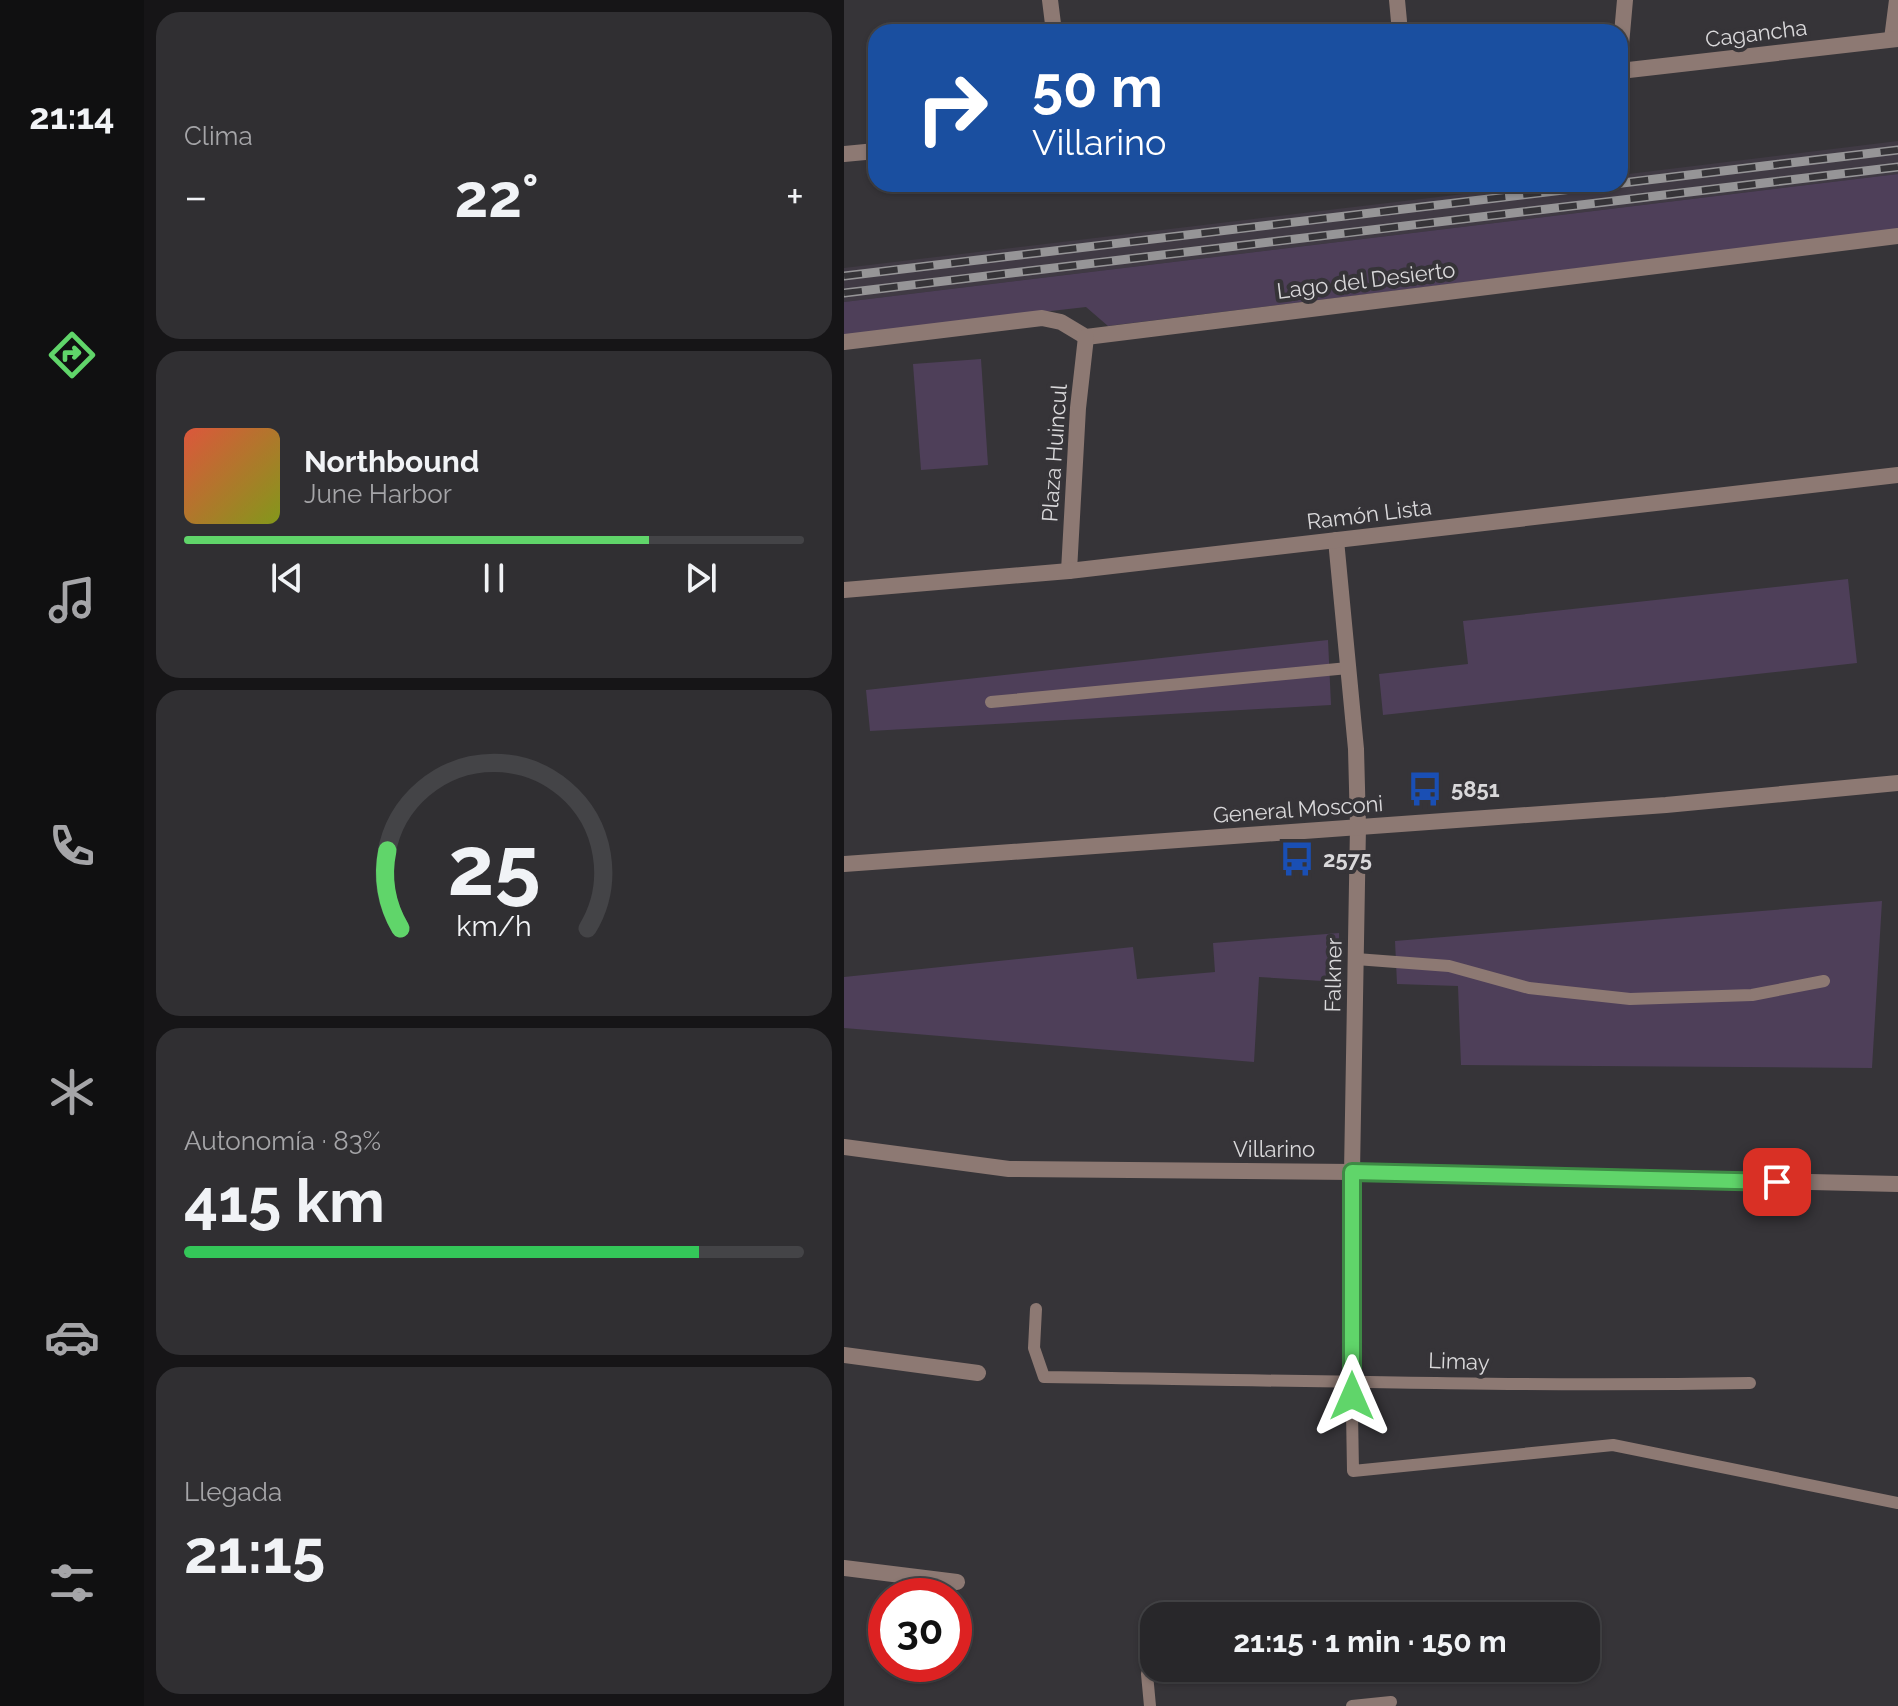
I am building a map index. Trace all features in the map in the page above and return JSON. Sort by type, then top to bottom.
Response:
[{"type":"street","points":[[1050,0],[1053,24]]},
{"type":"street","points":[[1397,0],[1399,24]]},
{"type":"street","points":[[1623,24],[1625,0]]},
{"type":"street","points":[[1895,39],[1897,0]]},
{"type":"street","name":"Cagancha","points":[[1628,70],[1895,39]]},
{"type":"street","points":[[844,154],[868,152]]},
{"type":"street","name":"Lago del Desierto","points":[[1086,337],[1898,236]]},
{"type":"street","points":[[844,342],[1042,318],[1061,322],[1086,337]]},
{"type":"street","name":"Plaza Huincul","points":[[1069,571],[1078,408],[1086,337]]},
{"type":"street","name":"Ramón Lista","points":[[844,590],[1069,571],[1898,475]]},
{"type":"street","name":"Falkner","points":[[1336,540],[1358,826],[1352,1172],[1352,1412]]},
{"type":"street","name":"General Mosconi","points":[[844,864],[1666,805],[1898,783]]},
{"type":"street","name":"Villarino","points":[[844,1147],[1009,1169],[1352,1172],[1898,1184]]},
{"type":"street","points":[[844,1355],[978,1373]]},
{"type":"street","points":[[844,1568],[925,1578]]},
{"type":"lane","points":[[991,702],[1348,668]]},
{"type":"lane","points":[[1356,959],[1449,966],[1529,988],[1630,999],[1752,995],[1824,981]]},
{"type":"lane","name":"Limay","points":[[1036,1309],[1034,1348],[1044,1377],[1572,1386],[1750,1383]]},
{"type":"lane","points":[[1352,1412],[1353,1471],[1613,1445],[1898,1503]]},
{"type":"lane","points":[[1148,1682],[1150,1706]]},
{"type":"lane","points":[[1352,1706],[1391,1702]]},
{"type":"shaded area","points":[[1898,141],[1898,174],[844,302],[844,268],[1479,192],[1628,192],[1628,174]]},
{"type":"shaded area","points":[[1898,174],[1898,229],[1108,326],[1086,307],[844,335],[844,302]]},
{"type":"shaded area","points":[[981,359],[988,465],[921,470],[913,364]]},
{"type":"shaded area","points":[[1848,579],[1857,663],[1383,715],[1379,674],[1468,664],[1463,621]]},
{"type":"shaded area","points":[[1328,640],[1331,705],[870,731],[866,690]]},
{"type":"shaded area","points":[[1882,901],[1872,1068],[1461,1065],[1458,986],[1397,984],[1395,941]]},
{"type":"shaded area","points":[[1339,933],[1339,982],[1259,977],[1254,1062],[844,1028],[844,977],[1133,947],[1137,979],[1215,972],[1213,943]]},
{"type":"railway","points":[[1628,182],[1898,150]]},
{"type":"railway","points":[[844,293],[1898,167]]},
{"type":"railway","points":[[844,276],[1547,192]]},
{"type":"place","name":"5851","points":[[1425,789]]},
{"type":"place","name":"2575","points":[[1297,859]]},
{"type":"route","points":[[1352,1396],[1352,1172],[1777,1182]]}]
